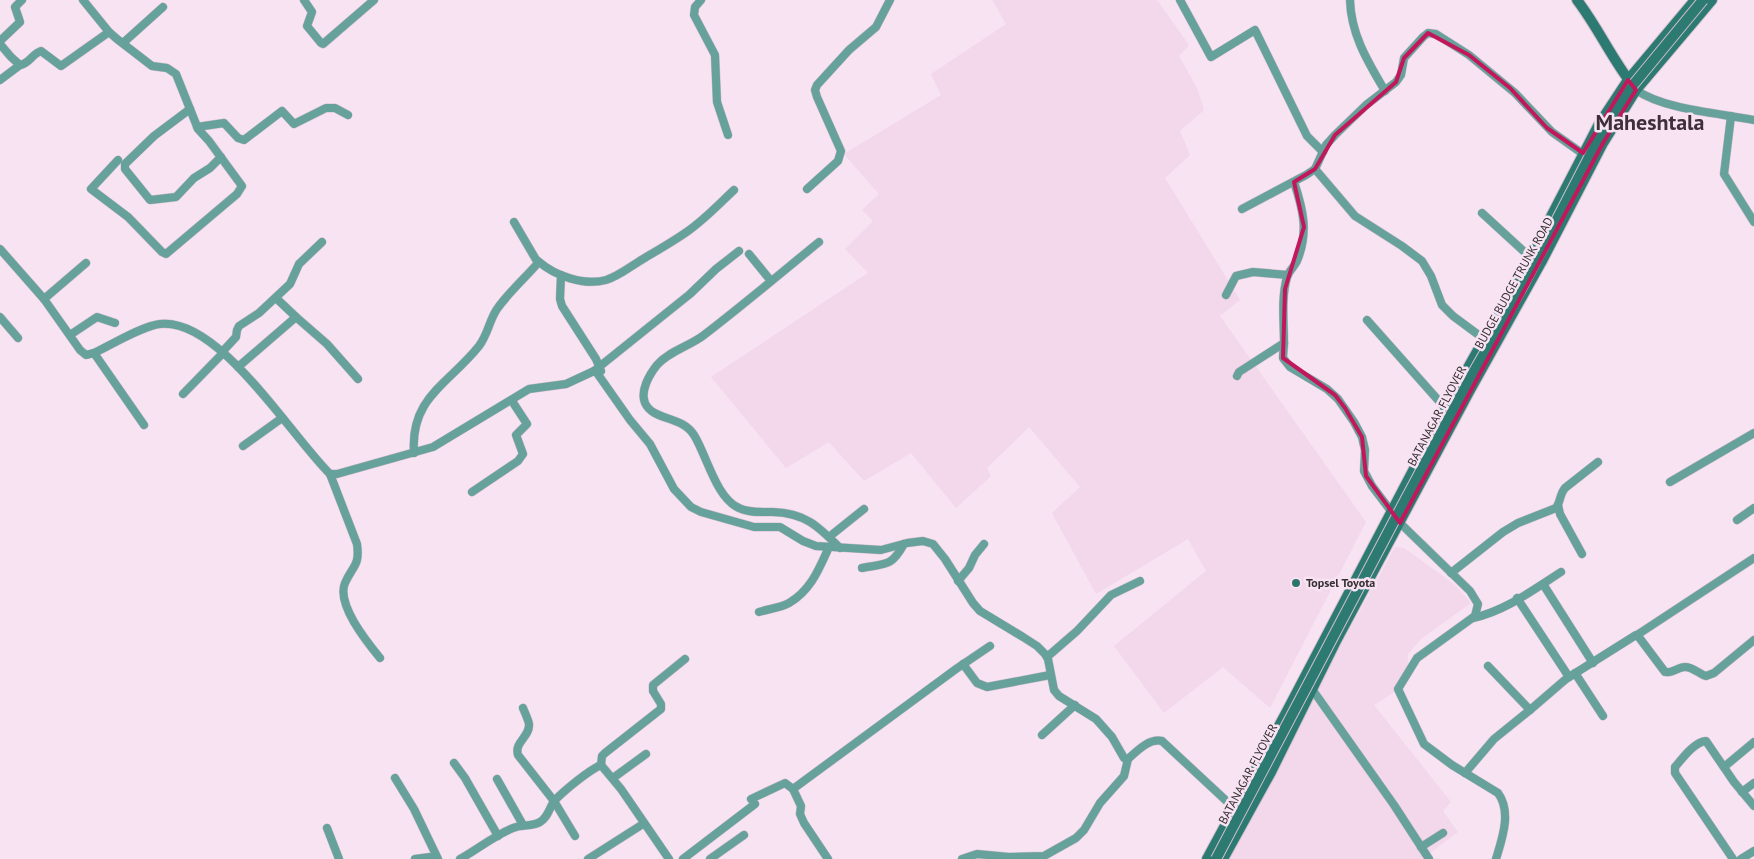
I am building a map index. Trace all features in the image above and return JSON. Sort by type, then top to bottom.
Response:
[{"type":"street","points":[[20,65],[11,57],[0,42],[20,22],[14,7],[22,0]]},
{"type":"street","points":[[304,0],[312,12],[306,26],[323,44],[374,0]]},
{"type":"street","points":[[702,0],[695,7],[694,15],[715,56],[717,102],[728,136]]},
{"type":"street","points":[[808,189],[834,166],[840,157],[841,151],[817,97],[815,90],[817,85],[849,50],[876,27],[890,0]]},
{"type":"street","points":[[1180,0],[1211,57],[1255,30],[1307,136],[1322,152]]},
{"type":"street","points":[[1350,0],[1351,16],[1362,52],[1385,91]]},
{"type":"street","points":[[1577,0],[1636,90],[1651,98],[1668,103],[1754,120]]},
{"type":"street","name":"BUDGE BUDGE TRUNK ROAD","points":[[1207,859],[1446,409],[1614,99],[1695,0]]},
{"type":"street","name":"BATANAGAR FLYOVER","points":[[1216,859],[1407,496],[1522,287],[1600,136],[1633,84],[1703,0]]},
{"type":"street","name":"BUDGE BUDGE TRUNK ROAD","points":[[1223,859],[1271,772],[1312,689],[1602,143],[1636,90],[1712,0]]},
{"type":"street","points":[[86,1],[109,32],[152,66],[167,68],[176,74],[197,127],[242,186],[241,190],[166,254],[128,217],[91,189],[118,160]]},
{"type":"street","points":[[123,43],[163,7]]},
{"type":"street","points":[[0,80],[41,51],[58,66],[61,66],[109,32]]},
{"type":"street","points":[[1242,209],[1315,169],[1322,152],[1335,135],[1366,105],[1399,78],[1404,58],[1425,34],[1433,33],[1469,55],[1515,93],[1552,132],[1583,154]]},
{"type":"street","points":[[197,127],[224,123],[238,138],[244,140],[282,111],[294,124],[326,108],[334,108],[348,114]]},
{"type":"street","points":[[190,109],[154,136],[125,164],[125,169],[150,200],[171,199],[176,197],[194,178],[210,168],[221,157]]},
{"type":"street","points":[[1732,116],[1724,174],[1754,221]]},
{"type":"street","points":[[1315,169],[1355,216],[1422,261],[1431,276],[1442,305],[1453,316],[1484,339]]},
{"type":"street","points":[[1294,182],[1302,207],[1304,227],[1299,253],[1288,276],[1283,312],[1284,361],[1335,396],[1354,422],[1362,437],[1365,450],[1364,471],[1400,523],[1470,591],[1478,604],[1478,610],[1473,618]]},
{"type":"street","points":[[514,222],[538,261],[551,271],[585,281],[606,280],[687,232],[703,220],[734,190]]},
{"type":"street","points":[[1482,212],[1530,256]]},
{"type":"street","points":[[183,394],[236,338],[236,330],[239,326],[259,313],[290,284],[299,264],[322,242]]},
{"type":"street","points":[[819,242],[703,336],[659,363],[647,381],[644,389],[644,400],[654,414],[684,424],[689,428],[701,447],[721,490],[734,505],[745,510],[757,512],[792,513],[810,521],[840,548]]},
{"type":"street","points":[[330,474],[337,474],[433,447],[529,389],[566,384],[598,371],[739,251]]},
{"type":"street","points":[[1,252],[44,299],[80,350],[86,355],[159,324],[182,326],[199,334],[223,352],[238,367],[330,474],[357,544],[359,556],[356,566],[343,589],[344,602],[364,638],[380,658]]},
{"type":"street","points":[[749,254],[771,281]]},
{"type":"street","points":[[414,453],[412,436],[423,406],[431,394],[479,346],[488,332],[498,308],[538,261]]},
{"type":"street","points":[[44,299],[86,263]]},
{"type":"street","points":[[1226,295],[1236,276],[1254,272],[1288,276]]},
{"type":"street","points":[[561,275],[560,299],[562,306],[598,371],[630,420],[650,444],[674,489],[691,507],[701,512],[754,527],[780,527],[803,541],[816,546],[881,550],[923,541],[933,544],[980,612],[1037,646],[1047,657],[1054,690],[1059,696],[1096,720],[1112,737],[1122,756],[1128,759]]},
{"type":"street","points":[[276,298],[327,344],[358,379]]},
{"type":"street","points":[[238,367],[296,316]]},
{"type":"street","points":[[0,317],[18,338]]},
{"type":"street","points":[[70,335],[97,317],[115,324]]},
{"type":"street","points":[[1367,320],[1446,409]]},
{"type":"street","points":[[1237,376],[1239,372],[1284,343]]},
{"type":"street","points":[[94,353],[144,425]]},
{"type":"street","points":[[472,492],[518,461],[523,454],[516,435],[527,424],[512,401]]},
{"type":"street","points":[[243,446],[282,418]]},
{"type":"street","points":[[1670,482],[1754,432]]},
{"type":"street","points":[[1582,554],[1560,514],[1558,505],[1561,492],[1598,462]]},
{"type":"street","points":[[1451,573],[1503,532],[1558,505]]},
{"type":"street","points":[[1736,520],[1754,508]]},
{"type":"street","points":[[829,537],[864,509]]},
{"type":"street","points":[[862,568],[891,562],[897,557],[904,544]]},
{"type":"street","points":[[958,581],[969,568],[984,544]]},
{"type":"street","points":[[759,612],[789,603],[805,590],[814,579],[829,547]]},
{"type":"street","points":[[1465,773],[1494,739],[1572,675],[1594,663],[1754,558]]},
{"type":"street","points":[[1496,859],[1502,840],[1506,809],[1503,800],[1498,794],[1424,744],[1398,689],[1417,658],[1473,618],[1502,608],[1560,572]]},
{"type":"street","points":[[1047,657],[1077,631],[1111,595],[1140,581]]},
{"type":"street","points":[[1543,584],[1594,663]]},
{"type":"street","points":[[1517,598],[1603,716]]},
{"type":"street","points":[[1637,635],[1665,672],[1669,673],[1685,667],[1706,676],[1714,672],[1754,640]]},
{"type":"street","points":[[793,788],[990,646]]},
{"type":"street","points":[[669,859],[613,778],[601,765],[602,756],[605,753],[660,709],[661,704],[653,691],[653,685],[685,658]]},
{"type":"street","points":[[964,664],[977,683],[987,687],[1050,675]]},
{"type":"street","points":[[1488,666],[1530,710]]},
{"type":"street","points":[[1312,689],[1430,859]]},
{"type":"street","points":[[1042,735],[1075,705]]},
{"type":"street","points":[[523,708],[529,726],[528,732],[516,750],[518,755],[554,802],[576,836]]},
{"type":"street","points":[[962,859],[977,854],[1044,856],[1076,838],[1084,830],[1100,803],[1124,776],[1128,759],[1149,743],[1157,740],[1162,741],[1234,808]]},
{"type":"street","points":[[1733,859],[1674,770],[1696,745],[1703,741],[1708,744],[1754,806]]},
{"type":"street","points":[[1724,767],[1754,742]]},
{"type":"street","points":[[613,778],[646,754]]},
{"type":"street","points":[[454,764],[465,778],[498,836]]},
{"type":"street","points":[[460,859],[508,830],[523,825],[539,823],[546,817],[554,802],[591,770],[601,765]]},
{"type":"street","points":[[396,778],[414,809],[436,859]]},
{"type":"street","points":[[497,779],[523,825]]},
{"type":"street","points":[[684,859],[753,801],[785,783],[793,788],[801,806],[800,814],[804,823],[828,859]]},
{"type":"street","points":[[1742,792],[1754,783]]},
{"type":"street","points":[[588,859],[643,824]]},
{"type":"street","points":[[327,828],[339,859]]},
{"type":"street","points":[[1421,847],[1444,833]]},
{"type":"street","points":[[710,859],[744,835]]},
{"type":"street","points":[[1741,859],[1754,851]]},
{"type":"street","points":[[415,859],[430,857],[436,859]]},
{"type":"highlighted area","points":[[1428,33],[1469,55],[1510,88],[1547,128],[1583,153],[1628,80],[1636,90],[1603,143],[1400,523],[1366,476],[1362,437],[1345,408],[1335,395],[1283,358],[1285,289],[1304,227],[1294,182],[1315,169],[1335,135],[1396,82],[1404,58]]},
{"type":"shaded area","points":[[992,0],[1157,0],[1189,45],[1179,56],[1197,88],[1204,110],[1180,131],[1190,155],[1165,178],[1240,300],[1220,316],[1366,522],[1270,708],[1223,667],[1164,713],[1114,646],[1206,571],[1188,539],[1096,594],[1052,513],[1080,487],[1029,427],[987,468],[991,476],[956,508],[911,453],[864,481],[829,442],[786,468],[711,377],[868,273],[845,249],[873,221],[862,210],[879,194],[844,154],[941,95],[931,74],[1006,24]]},
{"type":"shaded area","points":[[1395,547],[1404,548],[1454,584],[1471,603],[1421,639],[1408,654],[1407,684],[1374,705],[1451,802],[1443,811],[1458,832],[1422,859],[1228,859],[1317,689]]},
{"type":"place","name":"Topsel Toyota","points":[[1296,583]]},
{"type":"district","name":"Maheshtala","points":[[1650,122]]}]
